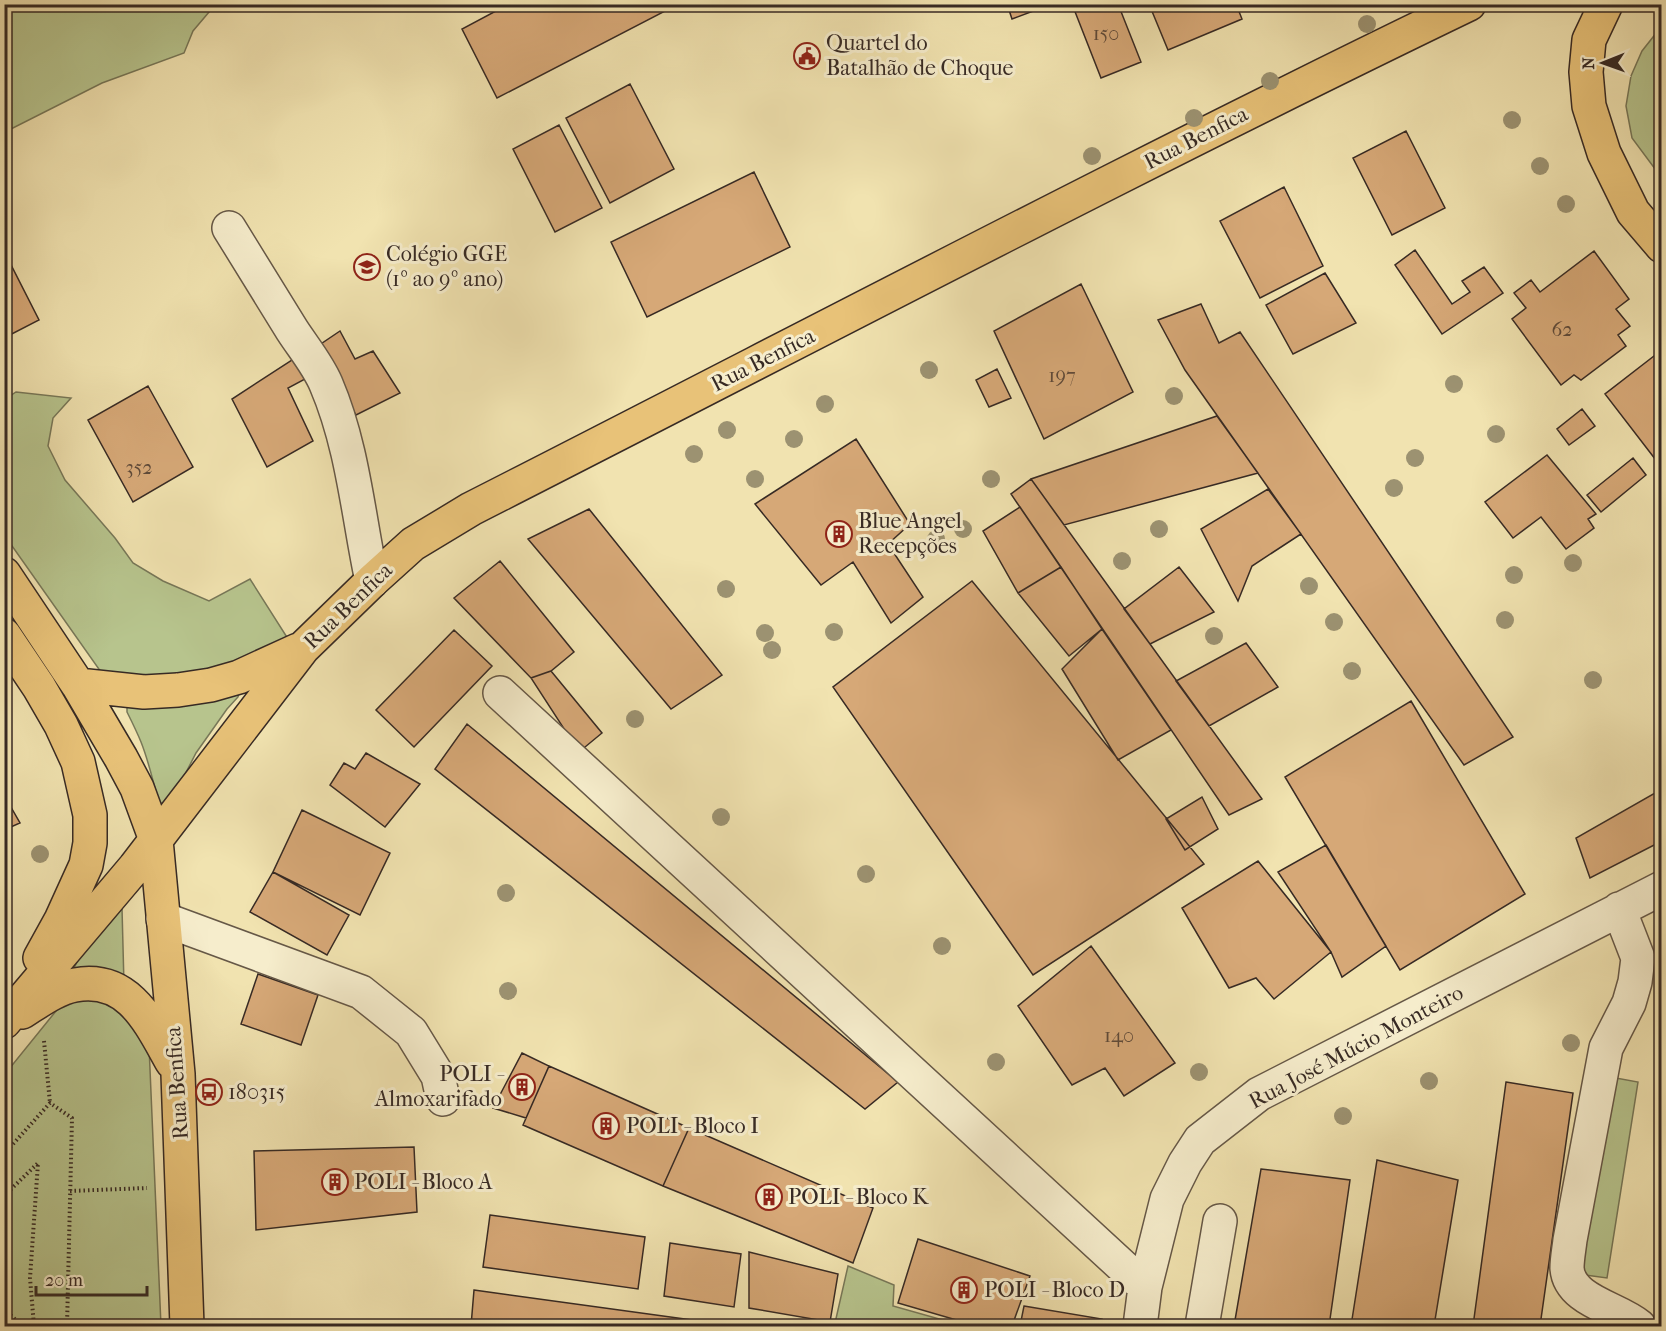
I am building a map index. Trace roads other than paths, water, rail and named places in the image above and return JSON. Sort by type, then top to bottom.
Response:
[{"type":"main road","name":"Rua Benfica","points":[[4,1022],[135,867],[303,648],[372,580],[413,544],[471,509],[1029,222],[1469,4]]},
{"type":"main road","points":[[1606,4],[1589,40],[1586,72],[1589,106],[1604,153],[1633,212],[1662,246]]},
{"type":"main road","points":[[4,574],[78,685],[121,758],[137,788],[156,840]]},
{"type":"main road","points":[[4,635],[61,725],[78,762],[90,815],[90,843],[86,865],[61,920],[4,1022]]},
{"type":"main road","points":[[78,685],[144,692],[211,685],[239,677],[303,648]]},
{"type":"main road","name":"Rua Benfica","points":[[156,840],[178,1074],[188,1326]]},
{"type":"main road","points":[[4,1022],[63,989],[75,985],[106,986],[121,992],[136,1005],[178,1074]]},
{"type":"street","points":[[229,228],[325,382],[339,416],[359,505],[364,545],[372,580]]},
{"type":"street","points":[[500,693],[1145,1287]]},
{"type":"street","name":"Rua José Múcio Monteiro","points":[[1140,1326],[1145,1287],[1167,1199],[1185,1163],[1200,1140],[1259,1094],[1662,888]]},
{"type":"street","points":[[1619,909],[1638,958],[1635,982],[1629,1003],[1606,1048],[1570,1240],[1567,1269],[1577,1291],[1639,1326]]},
{"type":"street","points":[[163,919],[361,992],[411,1032],[438,1076],[443,1100]]},
{"type":"street","points":[[1202,1326],[1220,1221]]},
{"type":"place","name":"Quartel do Batalhão de Choque","points":[[807,56]]},
{"type":"place","name":"Colégio GGE (1º ao 9º ano)","points":[[367,267]]},
{"type":"place","name":"Blue Angel Recepções","points":[[839,534]]},
{"type":"place","name":"POLI - Almoxarifado","points":[[522,1087]]},
{"type":"place","name":"180315","points":[[209,1092]]},
{"type":"place","name":"POLI - Bloco I","points":[[606,1126]]},
{"type":"place","name":"POLI - Bloco A","points":[[335,1182]]},
{"type":"place","name":"POLI - Bloco K","points":[[769,1197]]},
{"type":"place","name":"POLI - Bloco D","points":[[964,1290]]}]
